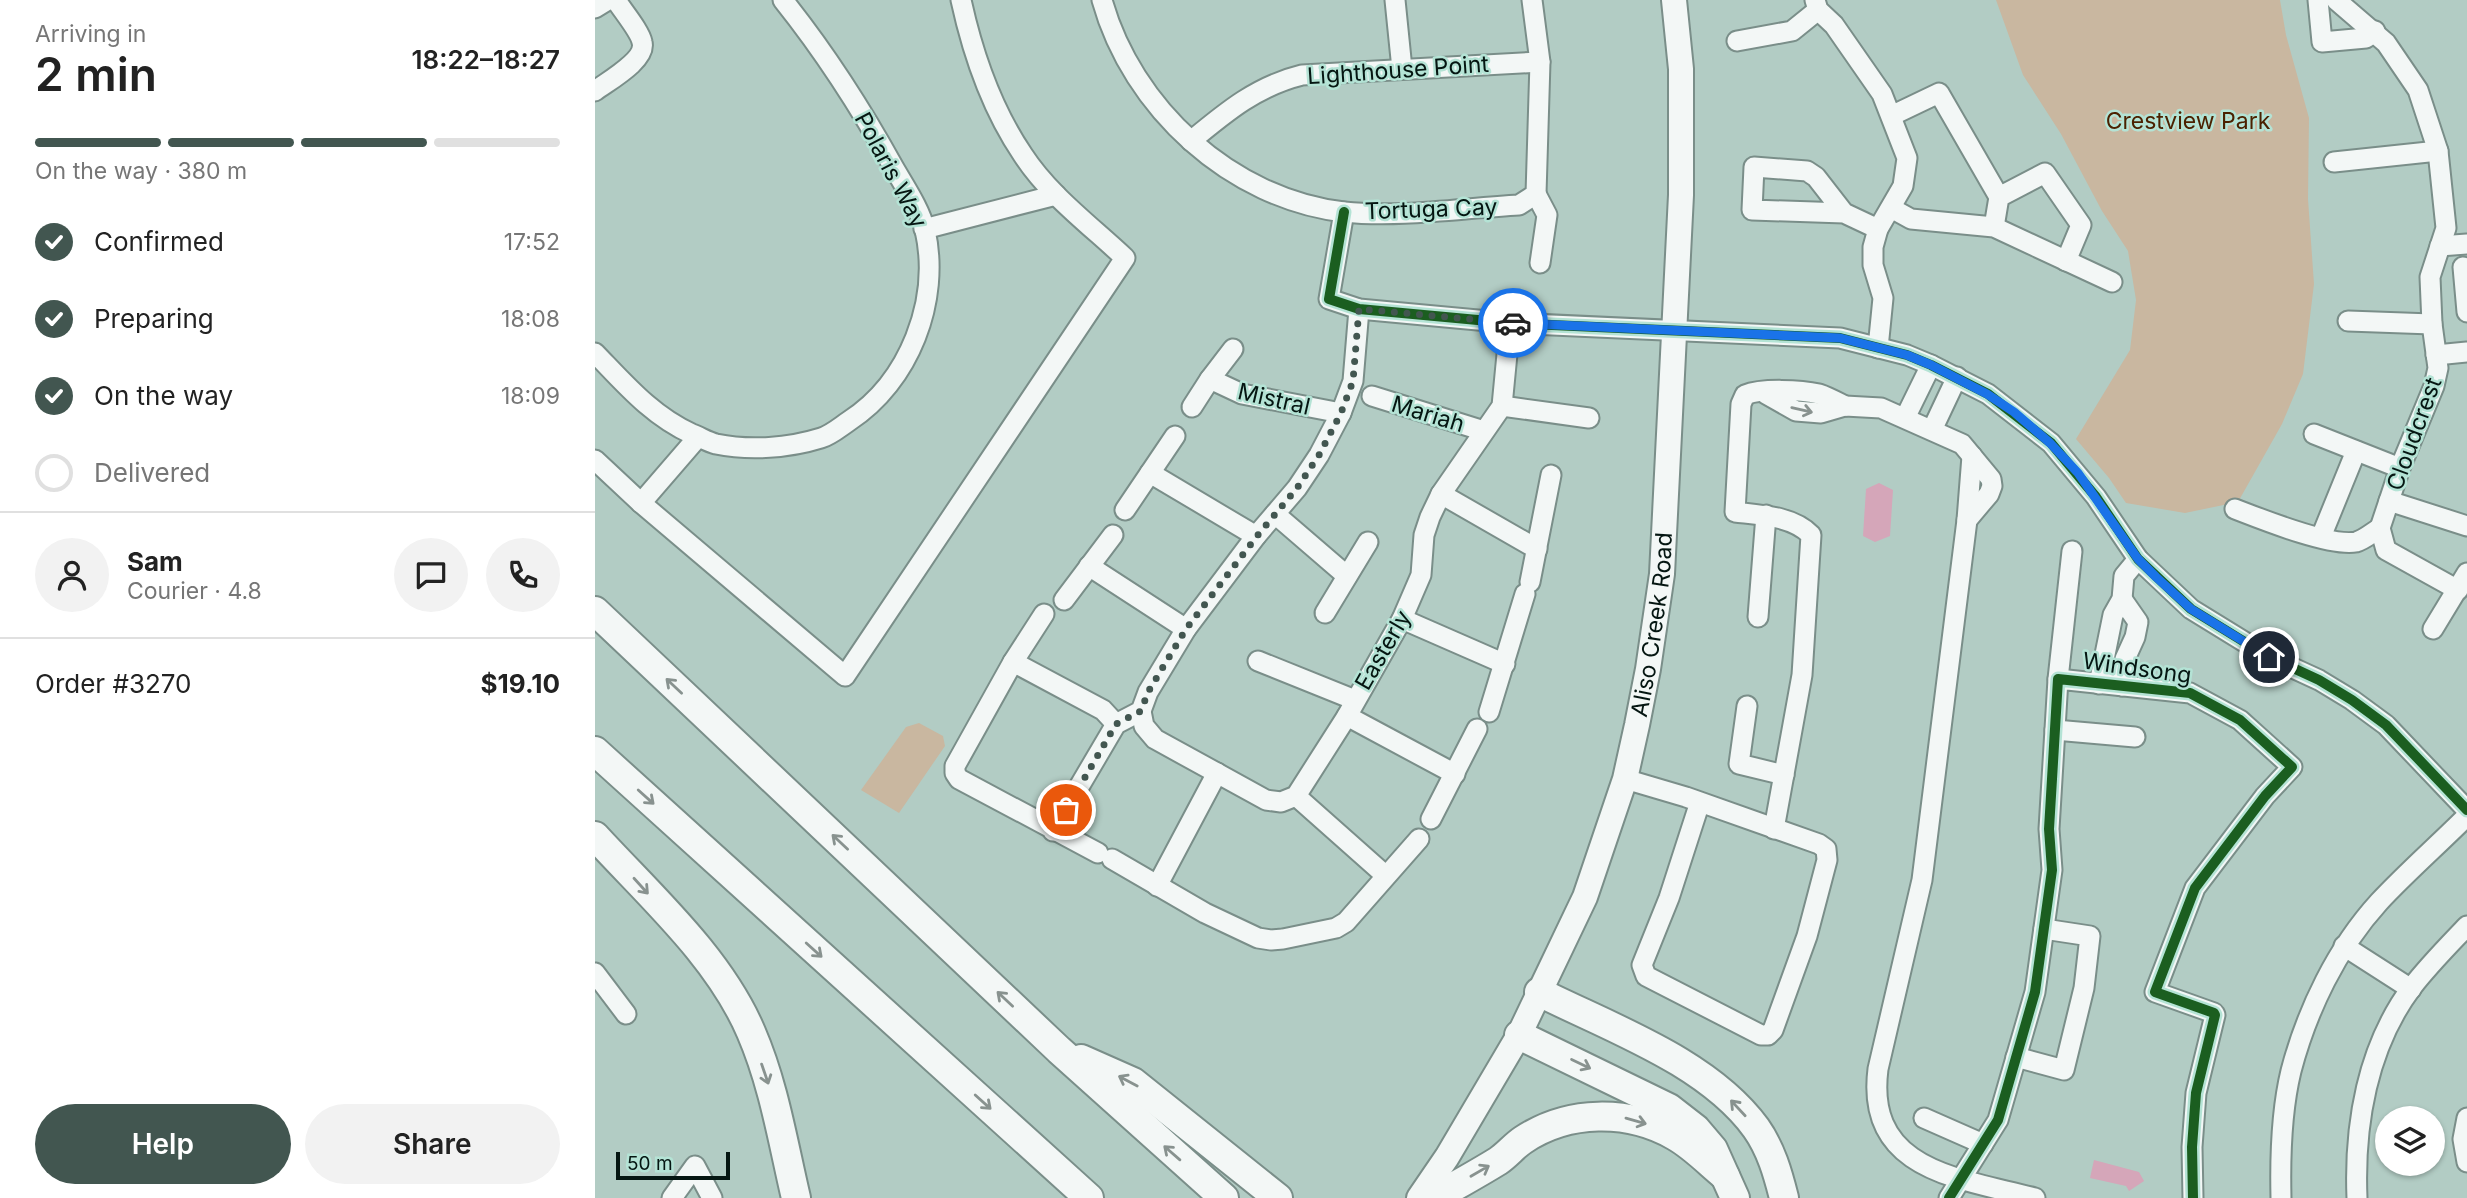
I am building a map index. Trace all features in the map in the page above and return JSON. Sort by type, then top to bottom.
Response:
[{"type":"highway","points":[[595,611],[1059,1050],[1224,1198]]},
{"type":"highway","points":[[595,751],[1089,1198]]},
{"type":"highway","points":[[595,836],[701,951],[730,993],[751,1032],[774,1100],[796,1198]]},
{"type":"highway","points":[[1539,992],[1683,1063],[1733,1101],[1757,1130],[1776,1164],[1784,1198]]},
{"type":"highway","points":[[1519,1035],[1669,1108],[1696,1129],[1713,1149],[1730,1187]]},
{"type":"highway","points":[[1059,1050],[1132,1082],[1278,1198]]},
{"type":"highway","points":[[1434,1198],[1501,1159],[1524,1140],[1565,1121],[1601,1115],[1649,1124],[1676,1136],[1730,1187]]},
{"type":"main road","name":"Aliso Creek Road","points":[[1419,1198],[1447,1157],[1519,1035],[1585,897],[1625,779],[1648,669],[1662,574],[1681,195],[1681,69],[1674,0]]},
{"type":"street","points":[[595,8],[608,0]]},
{"type":"street","points":[[595,91],[638,59],[642,51],[642,41],[615,0]]},
{"type":"street","name":"Polaris Way","points":[[595,353],[648,407],[673,425],[715,444],[775,448],[824,437],[859,414],[889,385],[911,350],[925,310],[928,264],[925,229],[905,187],[863,115],[783,0]]},
{"type":"street","points":[[595,460],[641,503],[845,676],[1125,258],[1056,195],[1024,157],[1000,117],[984,80],[961,0]]},
{"type":"street","points":[[1102,0],[1106,16],[1137,78],[1168,119],[1191,141],[1219,163],[1268,191],[1307,205],[1343,212]]},
{"type":"street","points":[[1395,0],[1402,69]]},
{"type":"street","points":[[1532,0],[1540,62],[1536,194],[1546,215],[1540,263]]},
{"type":"street","points":[[2318,0],[2322,42],[2366,38],[2375,31]]},
{"type":"street","name":"Cloudcrest","points":[[2336,0],[2375,31],[2413,81],[2438,151],[2446,228],[2430,277],[2432,324],[2438,368],[2434,386],[2400,468],[2380,528]]},
{"type":"street","points":[[1737,41],[1792,31],[1816,5],[1869,71],[1892,115],[1907,158],[1907,169],[1903,186],[1878,229],[1873,247],[1873,265],[1883,298],[1878,348]]},
{"type":"street","name":"Lighthouse Point","points":[[1191,141],[1251,95],[1302,75],[1540,62]]},
{"type":"street","points":[[1892,115],[1939,93],[1999,197],[1994,227]]},
{"type":"street","points":[[2334,162],[2438,151]]},
{"type":"street","points":[[1845,213],[1816,177],[1807,171],[1754,167],[1752,210],[1845,213],[1878,229]]},
{"type":"street","points":[[1999,197],[2045,173],[2081,225],[2066,261]]},
{"type":"street","name":"Tortuga Cay","points":[[1359,309],[1329,299],[1343,212],[1382,213],[1519,205],[1536,194]]},
{"type":"street","points":[[925,229],[1056,195]]},
{"type":"street","points":[[1891,208],[1911,219],[1994,227],[2112,282]]},
{"type":"street","points":[[2440,246],[2467,244]]},
{"type":"street","points":[[2463,267],[2467,312]]},
{"type":"street","points":[[1385,875],[1296,796],[1281,802],[1266,800],[1155,739],[1144,726],[1141,711],[1148,692],[1186,629],[1297,488],[1341,413],[1353,381],[1359,309],[1510,323],[1840,338],[1907,355],[1931,365],[1957,377],[2014,412],[2050,443],[2097,497],[2138,559],[2191,609],[2269,657],[2319,680],[2352,700],[2386,725],[2467,810]]},
{"type":"street","points":[[2349,321],[2432,324]]},
{"type":"street","points":[[1510,323],[1502,406],[1589,418]]},
{"type":"street","name":"Mistral","points":[[1192,407],[1233,349]]},
{"type":"street","points":[[2436,355],[2467,352]]},
{"type":"street","points":[[1905,418],[1931,365]]},
{"type":"street","points":[[1932,430],[1957,377]]},
{"type":"street","name":"Mistral","points":[[1210,379],[1242,394],[1341,413]]},
{"type":"street","points":[[1774,829],[1802,675],[1811,535],[1803,526],[1766,515],[1735,512],[1741,404],[1745,395],[1762,392],[1796,411],[1821,413],[1845,406],[1881,408],[1962,444],[1972,456],[1967,520],[1922,880],[1875,1091],[1881,1121],[1894,1144],[1917,1163],[1963,1179],[2035,1198]]},
{"type":"street","name":"Mariah","points":[[1372,396],[1484,431]]},
{"type":"street","name":"Easterly","points":[[1296,796],[1402,619],[1421,575],[1424,535],[1441,494],[1502,406]]},
{"type":"street","points":[[2314,434],[2400,468]]},
{"type":"street","points":[[1125,510],[1175,436]]},
{"type":"street","points":[[641,503],[698,437]]},
{"type":"street","points":[[2321,537],[2356,451]]},
{"type":"street","points":[[1150,473],[1257,536]]},
{"type":"street","points":[[1489,712],[1528,588],[1551,475]]},
{"type":"street","points":[[1441,494],[1537,549]]},
{"type":"street","points":[[2389,500],[2467,526]]},
{"type":"street","points":[[2235,509],[2286,529],[2345,542],[2358,542],[2380,528],[2386,550],[2463,581],[2433,629]]},
{"type":"street","points":[[1275,514],[1347,576]]},
{"type":"street","points":[[1758,617],[1766,515]]},
{"type":"street","points":[[1064,600],[1113,535]]},
{"type":"street","points":[[1325,613],[1368,542]]},
{"type":"street","points":[[2058,679],[2071,551]]},
{"type":"street","points":[[2099,684],[2113,615],[2122,599],[2124,576],[2138,559]]},
{"type":"street","points":[[1089,566],[1186,629]]},
{"type":"street","points":[[2122,599],[2139,622],[2125,659],[2122,686]]},
{"type":"street","points":[[1044,614],[1013,662],[955,766],[955,774],[959,779],[1053,831],[1105,856],[1205,913],[1258,938],[1271,940],[1336,928],[1346,922],[1419,839]]},
{"type":"street","points":[[1402,619],[1505,664]]},
{"type":"street","points":[[1258,661],[1351,708],[1455,774]]},
{"type":"street","points":[[1013,662],[1103,710],[1116,724]]},
{"type":"street","name":"Windsong","points":[[1949,1198],[1998,1120],[2035,992],[2052,870],[2049,829],[2058,679],[2190,693],[2240,719],[2292,768],[2265,796],[2195,888],[2155,992],[2215,1015],[2196,1093],[2192,1147],[2193,1198]]},
{"type":"street","points":[[1747,706],[1739,764],[1784,775]]},
{"type":"street","points":[[1053,831],[1116,724],[1141,711]]},
{"type":"street","points":[[1431,819],[1476,729]]},
{"type":"street","points":[[2055,730],[2135,737]]},
{"type":"street","points":[[1157,886],[1217,773]]},
{"type":"street","points":[[1625,779],[1700,802],[1819,844],[1826,849],[1827,860],[1807,936],[1773,1030],[1768,1035],[1761,1035],[1646,976],[1642,971],[1700,802]]},
{"type":"street","points":[[2281,1198],[2282,1130],[2291,1071],[2307,1023],[2344,946],[2379,902],[2467,816]]},
{"type":"street","points":[[2357,1198],[2359,1124],[2367,1085],[2388,1029],[2411,989],[2435,958],[2467,926]]},
{"type":"street","points":[[2016,1057],[2064,1070],[2084,988],[2090,936],[2043,929]]},
{"type":"street","points":[[2344,946],[2411,989]]},
{"type":"street","points":[[595,973],[626,1014]]},
{"type":"street","points":[[1924,1118],[1983,1144]]},
{"type":"street","points":[[2467,1118],[2463,1139],[2467,1162]]},
{"type":"street","points":[[672,1198],[695,1166],[712,1198]]},
{"type":"green space","name":"Crestview Park","points":[[1996,0],[2280,0],[2286,35],[2309,118],[2308,199],[2314,284],[2303,374],[2282,424],[2238,502],[2185,513],[2126,503],[2076,439],[2130,350],[2136,300],[2128,251],[2102,211],[2061,134],[2023,75]]},
{"type":"green space","points":[[919,723],[943,736],[945,746],[899,813],[861,790],[906,727]]},
{"type":"shaded area","points":[[1879,483],[1893,490],[1890,536],[1875,542],[1863,536],[1866,489]]},
{"type":"shaded area","points":[[2094,1160],[2139,1172],[2144,1181],[2129,1191],[2126,1186],[2090,1178]]},
{"type":"cycle path","points":[[1344,212],[1329,299],[1359,309],[1510,323],[1840,338],[1907,355],[1988,394],[2051,443],[2096,497],[2138,559],[2191,609],[2269,657],[2319,680],[2352,700],[2386,725],[2467,810]]},
{"type":"cycle path","points":[[1949,1198],[1998,1120],[2035,992],[2052,870],[2049,829],[2058,679],[2190,693],[2240,720],[2292,767],[2265,796],[2195,888],[2155,992],[2215,1015],[2196,1093],[2192,1147],[2193,1198]]},
{"type":"way so far","points":[[1066,810],[1116,724],[1141,711],[1148,692],[1186,629],[1297,488],[1319,455],[1341,413],[1353,381],[1359,309],[1513,323]]},
{"type":"route","points":[[1513,323],[1840,338],[1907,355],[1931,365],[1987,394],[2014,412],[2050,443],[2097,497],[2138,559],[2156,577],[2191,609],[2269,657]]}]
